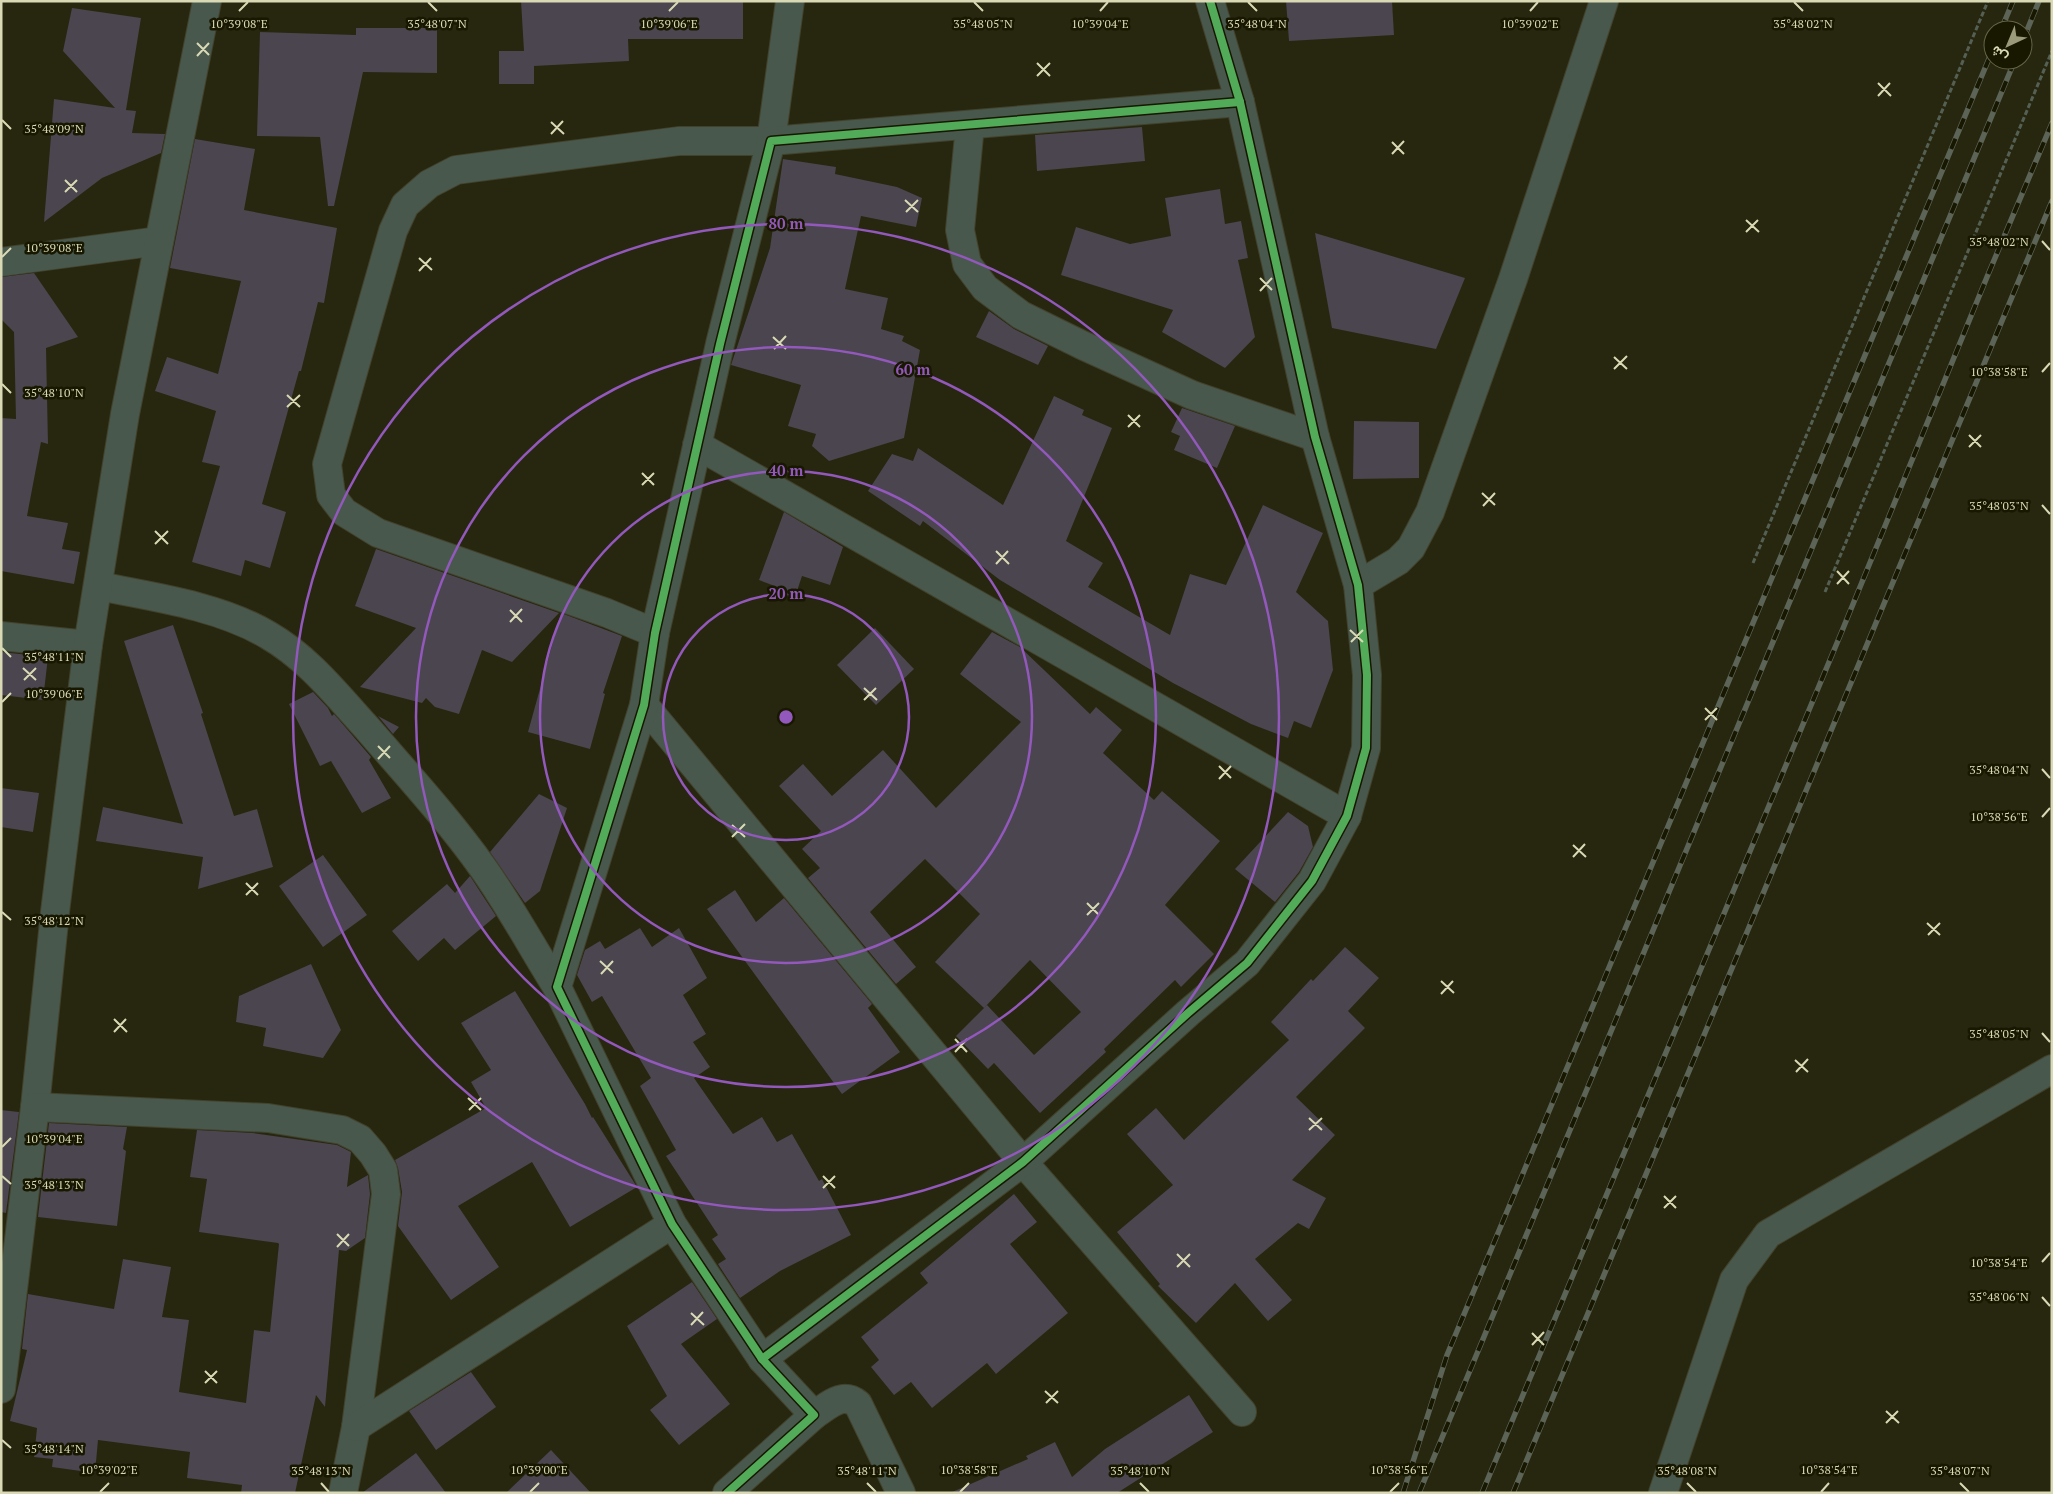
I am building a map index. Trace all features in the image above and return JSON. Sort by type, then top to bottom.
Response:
[{"type":"street","points":[[1,1389],[35,1107],[55,912],[88,645],[125,414],[207,1]]},
{"type":"street","points":[[558,986],[644,705],[655,633],[697,446],[738,268],[771,141],[790,1]]},
{"type":"street","points":[[762,1359],[1023,1162],[1188,1013],[1247,963],[1312,881],[1346,816],[1366,748],[1367,675],[1358,585],[1315,437],[1240,102],[1210,1]]},
{"type":"street","points":[[1358,585],[1398,561],[1411,548],[1430,512],[1513,279],[1604,1]]},
{"type":"street","points":[[655,633],[607,613],[378,533],[344,512],[331,495],[327,464],[393,231],[405,205],[430,184],[456,170],[633,146],[711,140],[771,141],[1240,102]]},
{"type":"street","points":[[970,125],[960,230],[967,264],[985,288],[1022,315],[1175,388],[1315,437]]},
{"type":"street","points":[[1,262],[159,241]]},
{"type":"street","points":[[697,446],[1346,816]]},
{"type":"street","points":[[98,586],[177,602],[238,620],[268,635],[299,655],[334,691],[405,772],[482,867],[558,986],[672,1224],[762,1359],[814,1415]]},
{"type":"street","points":[[1,636],[88,645]]},
{"type":"street","points":[[644,705],[1023,1162],[1242,1412]]},
{"type":"street","points":[[1663,1493],[1734,1280],[1768,1234],[2052,1069]]},
{"type":"street","points":[[35,1107],[268,1118],[342,1130],[360,1139],[374,1154],[383,1170],[386,1194],[356,1427],[343,1493]]},
{"type":"street","points":[[356,1427],[672,1224]]},
{"type":"street","points":[[727,1493],[814,1415],[843,1398],[852,1399],[858,1404],[901,1493]]},
{"type":"path","points":[[1753,563],[1988,1]]},
{"type":"path","points":[[1825,592],[2052,51]]},
{"type":"building","points":[[521,1],[743,1],[743,39],[628,39],[629,61],[534,66],[534,84],[499,84],[499,51],[524,51]]},
{"type":"building","points":[[1286,1],[1392,1],[1394,35],[1289,41]]},
{"type":"building","points":[[72,8],[141,18],[126,110],[136,111],[132,133],[165,134],[161,153],[102,178],[44,222],[54,99],[115,108],[63,51]]},
{"type":"building","points":[[356,28],[437,28],[437,73],[363,72],[334,206],[328,206],[320,137],[257,136],[260,32],[356,35]]},
{"type":"building","points":[[1142,127],[1145,161],[1037,171],[1035,135]]},
{"type":"building","points":[[195,139],[255,149],[244,210],[337,228],[324,303],[318,302],[301,371],[299,371],[262,504],[286,512],[270,568],[245,560],[241,576],[192,562],[220,466],[202,462],[216,411],[155,391],[167,357],[218,374],[241,281],[170,268]]},
{"type":"building","points":[[783,159],[836,167],[835,174],[897,187],[922,198],[916,227],[861,216],[845,289],[888,298],[881,329],[904,336],[902,341],[920,350],[904,438],[829,461],[812,446],[816,434],[788,426],[801,385],[731,365],[770,248]]},
{"type":"building","points":[[1220,189],[1225,224],[1241,221],[1248,258],[1238,260],[1255,337],[1225,368],[1162,332],[1173,310],[1061,275],[1076,227],[1130,244],[1171,236],[1165,198]]},
{"type":"building","points":[[1315,233],[1465,278],[1436,349],[1332,328]]},
{"type":"building","points":[[34,273],[78,337],[46,348],[48,444],[41,442],[27,516],[68,523],[62,549],[80,552],[74,584],[1,571],[1,418],[16,419],[14,332],[1,319],[1,277]]},
{"type":"building","points":[[989,311],[1014,329],[1048,346],[1038,365],[976,337]]},
{"type":"building","points":[[1054,396],[1084,410],[1082,415],[1112,428],[1066,541],[1103,563],[1088,587],[1170,635],[1190,574],[1226,585],[1263,505],[1323,533],[1296,592],[1328,621],[1333,670],[1311,728],[1294,721],[1288,738],[1251,724],[1173,683],[1000,580],[923,521],[920,526],[868,491],[892,454],[913,461],[918,448],[1003,505]]},
{"type":"building","points":[[1182,408],[1235,426],[1217,468],[1174,450],[1180,436],[1171,432]]},
{"type":"building","points":[[1354,421],[1419,422],[1419,478],[1353,479]]},
{"type":"building","points":[[784,512],[843,547],[830,585],[802,576],[796,594],[759,580]]},
{"type":"building","points":[[376,549],[559,613],[512,662],[482,650],[459,714],[435,707],[426,698],[422,703],[360,687],[416,628],[355,606]]},
{"type":"building","points":[[561,613],[622,636],[603,693],[605,694],[590,749],[528,732]]},
{"type":"building","points":[[173,625],[203,713],[201,714],[234,816],[257,809],[273,867],[198,889],[203,857],[96,841],[103,807],[183,824],[124,641]]},
{"type":"building","points":[[875,628],[914,669],[876,705],[837,665]]},
{"type":"building","points":[[992,632],[1020,647],[1090,714],[1096,707],[1122,730],[1103,753],[1154,800],[1162,791],[1220,841],[1165,905],[1214,954],[1181,987],[1175,980],[1104,1049],[1106,1052],[1040,1113],[994,1063],[988,1069],[956,1036],[984,1008],[935,962],[980,914],[925,859],[870,912],[916,967],[896,984],[808,878],[820,868],[802,849],[821,831],[779,786],[803,764],[832,796],[883,750],[936,808],[1021,722],[960,674]],"holes":[[[1030,960],[1081,1012],[1034,1055],[987,1005],[984,1008]]]},
{"type":"building","points":[[1,652],[48,657],[43,700],[1,695]]},
{"type":"building","points":[[313,692],[328,708],[332,716],[334,714],[371,757],[369,760],[391,798],[362,813],[331,761],[320,766],[289,704]]},
{"type":"building","points":[[378,716],[399,727],[393,734]]},
{"type":"building","points":[[1,788],[39,793],[33,832],[1,827]]},
{"type":"building","points":[[539,794],[567,808],[540,891],[525,903],[490,852]]},
{"type":"building","points":[[1288,812],[1308,826],[1313,847],[1299,872],[1275,902],[1235,869]]},
{"type":"building","points":[[323,855],[367,915],[323,947],[279,886]]},
{"type":"building","points":[[470,876],[496,916],[455,950],[444,938],[418,961],[392,931],[447,884],[455,893]]},
{"type":"building","points":[[735,890],[756,922],[784,898],[872,1004],[868,1008],[900,1052],[842,1094],[707,909]]},
{"type":"building","points":[[640,928],[652,947],[679,928],[707,978],[683,995],[706,1034],[693,1042],[710,1067],[694,1078],[733,1134],[762,1117],[777,1142],[792,1134],[819,1181],[822,1179],[851,1235],[780,1271],[740,1298],[718,1264],[726,1259],[712,1239],[718,1235],[666,1156],[676,1150],[640,1086],[651,1078],[602,996],[592,1002],[577,975],[585,950],[600,941],[605,949]]},
{"type":"building","points":[[1345,947],[1379,978],[1348,1011],[1365,1028],[1296,1097],[1335,1135],[1292,1180],[1326,1198],[1309,1229],[1298,1223],[1255,1259],[1292,1300],[1268,1321],[1235,1283],[1196,1323],[1158,1286],[1160,1284],[1117,1232],[1173,1185],[1127,1134],[1156,1108],[1184,1140],[1289,1040],[1271,1022],[1311,979],[1313,981]]},
{"type":"building","points":[[311,964],[341,1030],[323,1058],[263,1046],[266,1028],[236,1022],[239,996]]},
{"type":"building","points":[[515,991],[592,1118],[637,1187],[570,1227],[532,1162],[458,1206],[499,1267],[451,1300],[398,1226],[402,1192],[395,1160],[486,1108],[471,1082],[491,1070],[461,1023]]},
{"type":"building","points":[[1,1110],[19,1112],[6,1213],[1,1212]]},
{"type":"building","points":[[49,1123],[127,1127],[123,1149],[126,1151],[117,1226],[38,1217]]},
{"type":"building","points":[[197,1130],[253,1133],[337,1145],[351,1152],[347,1187],[368,1175],[370,1194],[365,1238],[346,1251],[339,1250],[325,1407],[316,1395],[295,1493],[241,1493],[242,1485],[187,1478],[190,1452],[98,1440],[95,1473],[52,1467],[53,1459],[34,1457],[37,1428],[10,1421],[27,1350],[22,1349],[28,1294],[114,1309],[123,1259],[171,1267],[162,1317],[189,1320],[179,1392],[246,1403],[254,1330],[270,1332],[279,1244],[199,1232],[207,1179],[190,1177]]},
{"type":"building","points":[[1014,1194],[1037,1222],[1010,1244],[1068,1313],[996,1374],[987,1363],[932,1408],[911,1382],[894,1395],[871,1367],[879,1360],[861,1337],[928,1283],[920,1273]]},
{"type":"building","points":[[692,1282],[717,1319],[681,1344],[730,1404],[679,1445],[650,1410],[667,1396],[627,1326]]},
{"type":"building","points":[[471,1372],[496,1407],[436,1450],[409,1411]]},
{"type":"building","points":[[1189,1395],[1213,1432],[1117,1493],[950,1493],[1028,1459],[1026,1456],[1055,1442],[1072,1477],[1105,1449]]},
{"type":"building","points":[[551,1450],[591,1493],[506,1493]]},
{"type":"building","points":[[416,1453],[446,1493],[362,1493]]},
{"type":"railway","points":[[2005,20],[2013,1]]},
{"type":"railway","points":[[2031,20],[2039,1]]},
{"type":"railway","points":[[1403,1493],[1447,1355],[1984,70]]},
{"type":"railway","points":[[1419,1493],[2011,70]]},
{"type":"railway","points":[[1482,1493],[2052,123]]},
{"type":"railway","points":[[1513,1493],[2052,201]]},
{"type":"cycle path","points":[[727,1493],[814,1415],[762,1359],[1023,1162],[1188,1013],[1247,963],[1312,881],[1347,816],[1366,748],[1367,675],[1358,585],[1315,437],[1240,102],[1210,1]]},
{"type":"cycle path","points":[[762,1359],[672,1224],[557,987],[644,705],[655,633],[720,344],[771,141],[1240,102]]}]
